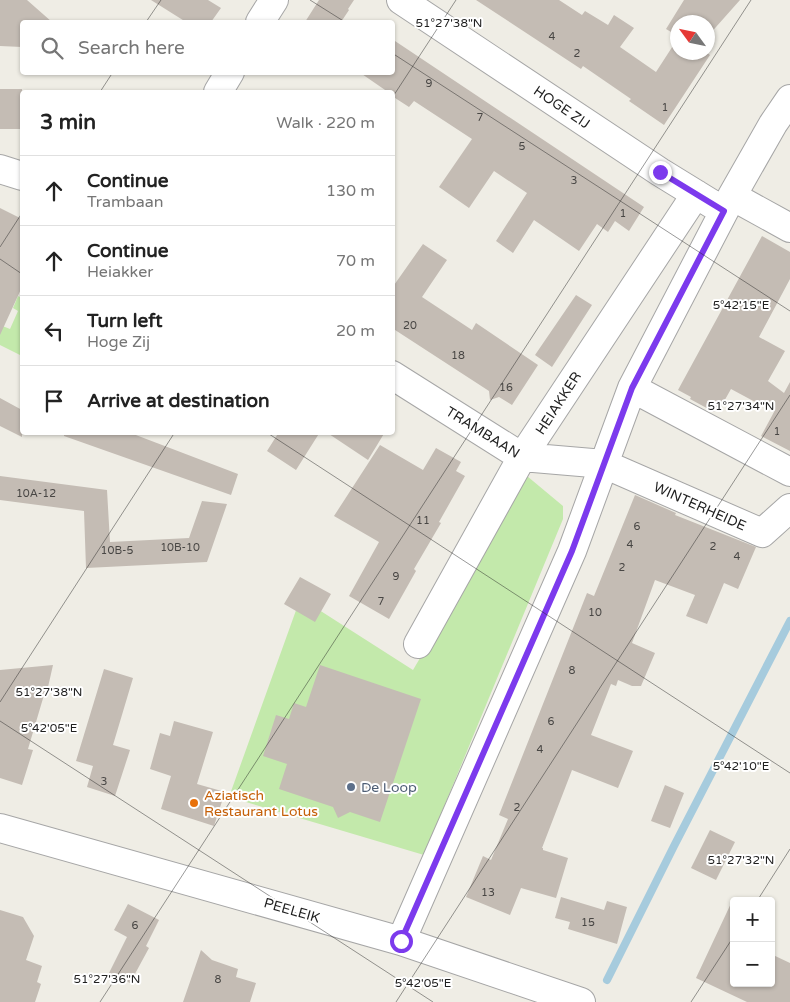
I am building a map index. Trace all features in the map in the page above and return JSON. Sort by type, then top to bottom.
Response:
[{"type":"street","points":[[261,20],[274,0]]},
{"type":"street","name":"HOGE ZIJ","points":[[401,0],[696,194],[728,203],[790,228]]},
{"type":"street","points":[[219,90],[228,75]]},
{"type":"street","points":[[401,941],[572,551],[632,388],[728,203],[782,129],[790,98]]},
{"type":"street","points":[[0,169],[20,175]]},
{"type":"street","name":"HEIAKKER","points":[[418,644],[522,457],[696,194]]},
{"type":"street","name":"TRAMBAAN","points":[[395,377],[522,457],[604,464]]},
{"type":"street","points":[[632,388],[790,472]]},
{"type":"street","name":"WINTERHEIDE","points":[[604,464],[762,533],[790,508]]},
{"type":"street","name":"PEELEIK","points":[[0,828],[401,941],[581,1002]]},
{"type":"green space","points":[[18,296],[20,297],[20,355],[0,345],[0,325],[10,329],[18,311],[13,308]]},
{"type":"green space","points":[[527,476],[563,506],[563,519],[424,855],[229,797],[299,602],[316,608],[413,670]]},
{"type":"building","points":[[0,0],[27,0],[50,20],[20,20],[20,47],[0,46]]},
{"type":"building","points":[[151,0],[208,0],[221,8],[212,20],[183,20]]},
{"type":"building","points":[[319,0],[354,0],[342,20],[306,20]]},
{"type":"building","points":[[476,0],[559,0],[582,15],[585,11],[608,25],[614,15],[634,28],[620,47],[656,72],[670,50],[670,60],[707,60],[664,125],[629,101],[631,99],[583,66],[581,69]]},
{"type":"building","points":[[684,0],[740,0],[715,28],[715,15],[675,15]]},
{"type":"building","points":[[670,23],[670,31],[666,29]]},
{"type":"building","points":[[395,41],[644,207],[629,231],[615,221],[608,232],[597,224],[579,251],[534,220],[513,253],[496,241],[527,193],[494,171],[469,208],[439,187],[472,139],[414,101],[409,107],[395,98],[395,90],[385,90],[363,75],[395,75]]},
{"type":"building","points":[[0,89],[22,89],[20,90],[20,129],[0,129]]},
{"type":"building","points":[[0,208],[20,218],[20,291],[0,335]]},
{"type":"building","points":[[762,236],[790,252],[790,279],[759,337],[785,351],[768,381],[784,393],[790,382],[790,451],[761,436],[774,412],[731,389],[718,412],[715,410],[714,412],[678,390]]},
{"type":"building","points":[[423,244],[447,260],[422,297],[472,330],[476,323],[538,365],[512,405],[499,397],[490,400],[489,391],[395,330],[395,284]]},
{"type":"building","points":[[576,295],[592,305],[552,367],[535,355]]},
{"type":"building","points":[[0,398],[20,409],[20,435],[22,437],[0,426]]},
{"type":"building","points":[[136,435],[238,474],[231,495],[64,436]]},
{"type":"building","points":[[277,435],[318,435],[296,470],[267,451]]},
{"type":"building","points":[[330,435],[383,435],[368,460]]},
{"type":"building","points":[[380,445],[423,470],[436,448],[461,462],[456,471],[465,476],[389,619],[349,596],[379,542],[334,516]]},
{"type":"building","points":[[0,476],[107,490],[110,542],[189,538],[202,501],[227,504],[207,562],[86,568],[84,511],[0,500]]},
{"type":"building","points":[[635,495],[676,513],[675,515],[756,547],[738,589],[724,583],[707,624],[686,616],[695,595],[655,580],[632,643],[655,653],[641,686],[632,686],[618,680],[616,686],[611,684],[591,735],[633,751],[618,788],[572,770],[542,848],[543,850],[568,858],[556,898],[521,888],[510,915],[466,897],[483,856],[491,860],[508,819],[499,815],[587,593],[594,596]]},
{"type":"building","points":[[300,577],[331,594],[315,622],[284,604]]},
{"type":"building","points":[[53,665],[46,696],[44,695],[28,749],[33,750],[22,785],[0,778],[0,670]]},
{"type":"building","points":[[320,665],[421,699],[380,822],[350,812],[338,818],[333,807],[279,789],[287,764],[263,756],[276,715],[289,719],[294,703],[306,707]]},
{"type":"building","points":[[104,669],[133,678],[113,745],[130,750],[115,796],[87,787],[93,766],[76,761]]},
{"type":"building","points":[[174,721],[213,732],[197,784],[225,792],[214,826],[161,809],[171,776],[150,769],[160,733],[170,736]]},
{"type":"building","points":[[665,785],[684,793],[670,828],[651,821]]},
{"type":"building","points":[[710,830],[735,842],[716,880],[691,868]]},
{"type":"building","points":[[561,897],[604,910],[607,901],[627,907],[617,944],[568,929],[570,922],[555,918]]},
{"type":"building","points":[[128,904],[159,920],[146,946],[149,948],[130,983],[109,973],[127,937],[114,930]]},
{"type":"building","points":[[730,906],[730,987],[775,987],[775,956],[790,963],[790,1002],[747,1002],[696,978]]},
{"type":"building","points":[[0,910],[23,917],[34,936],[26,960],[42,966],[37,982],[41,984],[35,1002],[0,1002]]},
{"type":"building","points":[[201,950],[212,960],[238,969],[236,977],[256,983],[250,1002],[183,1002]]},
{"type":"waterway","points":[[607,980],[790,621]]},
{"type":"place","name":"De Loop","points":[[351,787]]},
{"type":"place","name":"Aziatisch Restaurant Lotus","points":[[194,803]]},
{"type":"route","points":[[401,941],[572,551],[632,388],[724,211],[660,172]]}]
